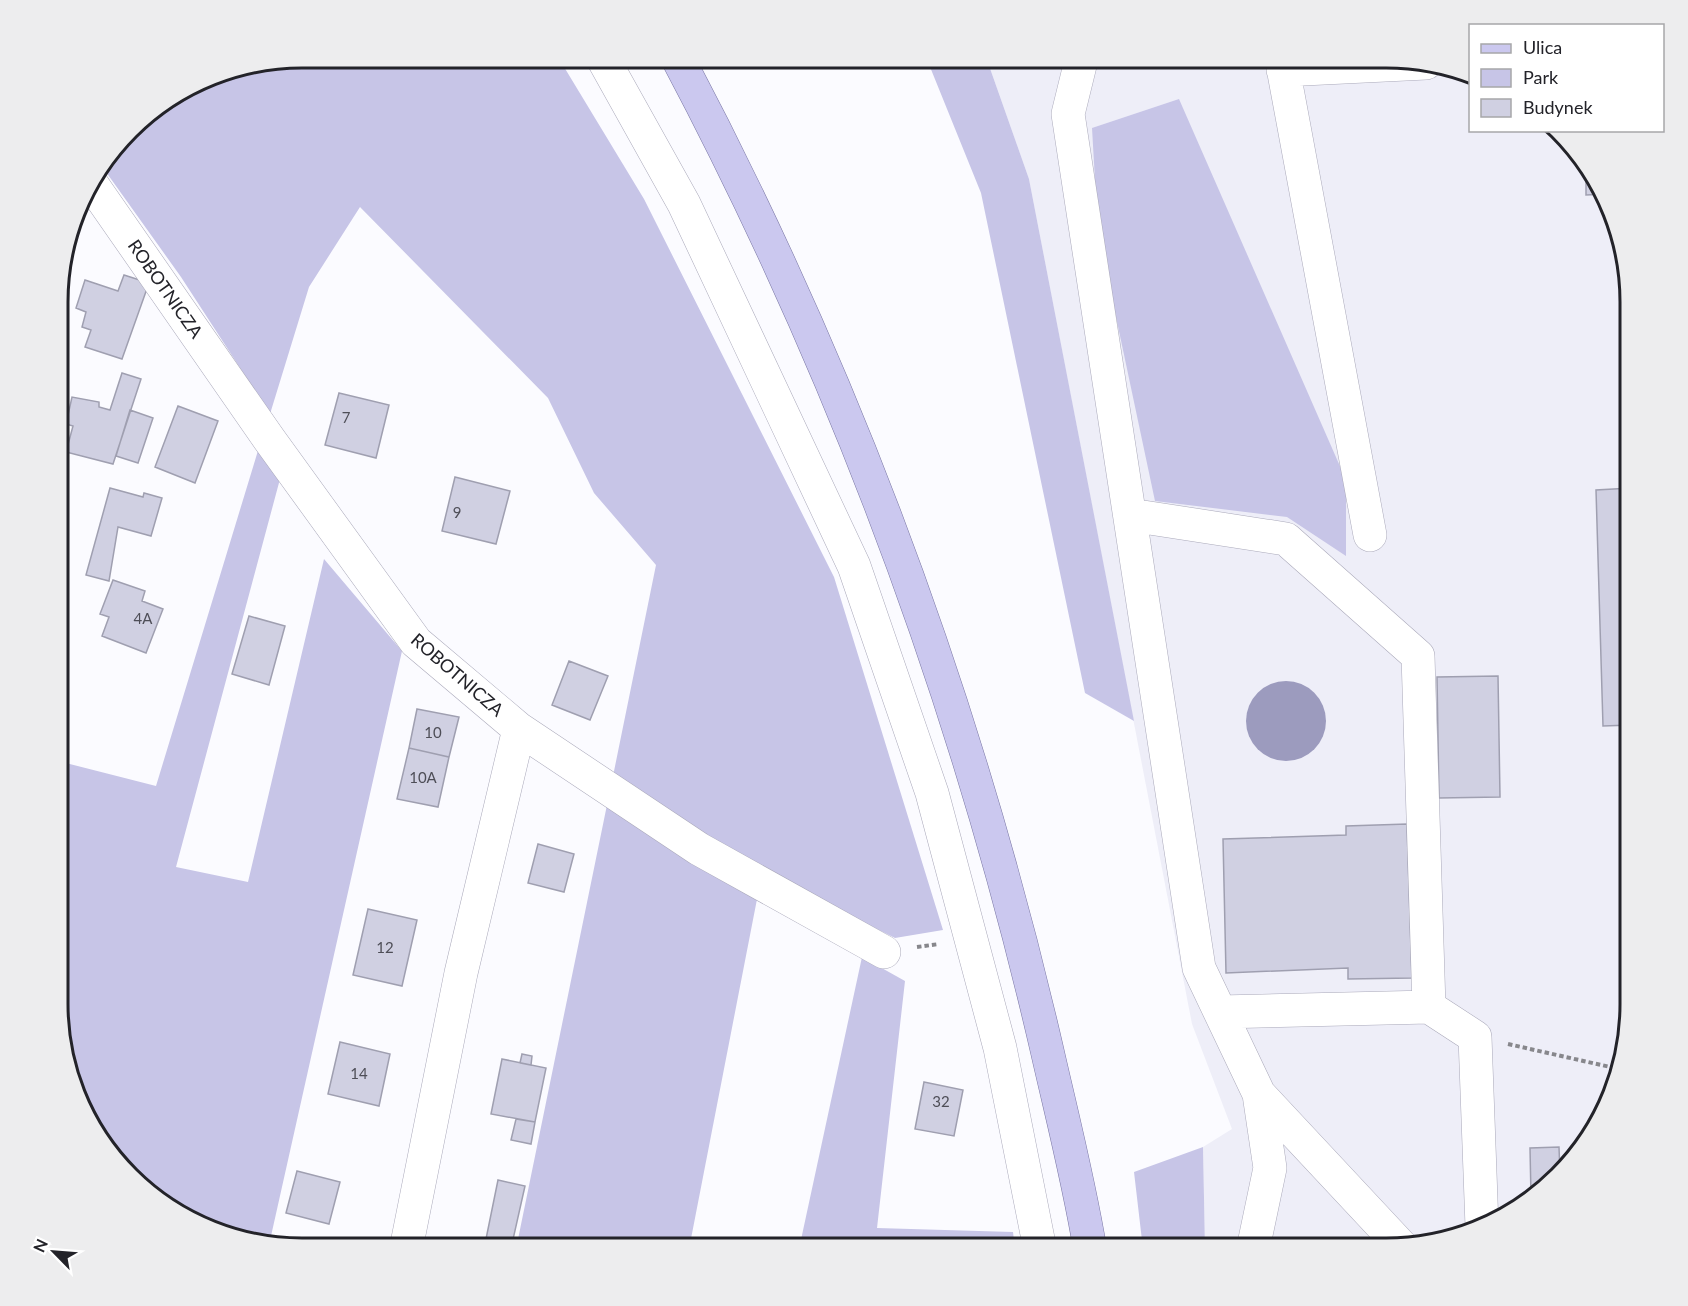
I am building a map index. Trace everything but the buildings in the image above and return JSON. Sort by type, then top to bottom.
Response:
[{"type":"main road","points":[[683,68],[727,151],[864,455],[933,651],[1002,868],[1032,985],[1088,1238]]},
{"type":"street","points":[[608,68],[684,204],[854,566],[933,793],[1000,1048],[1038,1238]]},
{"type":"street","points":[[1079,68],[1068,114],[1199,968],[1259,1095],[1270,1168],[1255,1238]]},
{"type":"street","points":[[1283,68],[1370,535]]},
{"type":"street","name":"ROBOTNICZA","points":[[96,190],[269,440],[416,642],[519,729],[699,849],[884,952]]},
{"type":"street","points":[[1130,515],[1286,539],[1418,656],[1429,1007]]},
{"type":"street","points":[[408,1238],[461,973],[519,729]]},
{"type":"street","points":[[1220,1012],[1429,1007],[1475,1037],[1482,1218]]},
{"type":"street","points":[[1259,1095],[1393,1238]]},
{"type":"path","points":[[884,952],[970,939]]},
{"type":"path","points":[[1475,1037],[1612,1067]]},
{"type":"shaded area","points":[[990,68],[1402,68],[1447,75],[1469,82],[1469,132],[1548,132],[1572,159],[1603,212],[1613,241],[1620,286],[1620,1020],[1613,1065],[1603,1094],[1572,1147],[1552,1170],[1529,1190],[1476,1221],[1447,1231],[1402,1238],[1205,1238],[1203,1147],[1232,1129],[1192,1024],[1029,179]]},
{"type":"shaded area","points":[[1286,681],[1301,684],[1314,693],[1323,706],[1326,721],[1323,736],[1314,749],[1301,758],[1286,761],[1271,758],[1258,749],[1249,736],[1246,721],[1249,706],[1258,693],[1271,684]]},
{"type":"green space","points":[[286,68],[565,68],[644,199],[834,577],[943,930],[895,938],[704,844],[612,781],[656,565],[594,493],[548,398],[360,207],[309,287],[270,414],[181,277],[107,173],[136,136],[159,116],[185,99],[212,85],[241,75]]},
{"type":"green space","points":[[930,68],[990,68],[1029,179],[1134,721],[1085,693],[981,193]]},
{"type":"green space","points":[[1179,99],[1346,480],[1346,556],[1287,517],[1155,501],[1098,232],[1092,128]]},
{"type":"green space","points":[[260,444],[280,479],[176,867],[248,882],[324,559],[402,651],[271,1236],[241,1231],[212,1221],[172,1199],[147,1180],[126,1159],[107,1134],[85,1094],[75,1065],[68,1020],[68,764],[156,786]]},
{"type":"green space","points":[[608,800],[758,894],[691,1238],[518,1238]]},
{"type":"green space","points":[[862,957],[905,981],[877,1228],[1013,1232],[1014,1238],[801,1238]]},
{"type":"green space","points":[[1203,1147],[1205,1238],[1142,1238],[1134,1172]]}]
